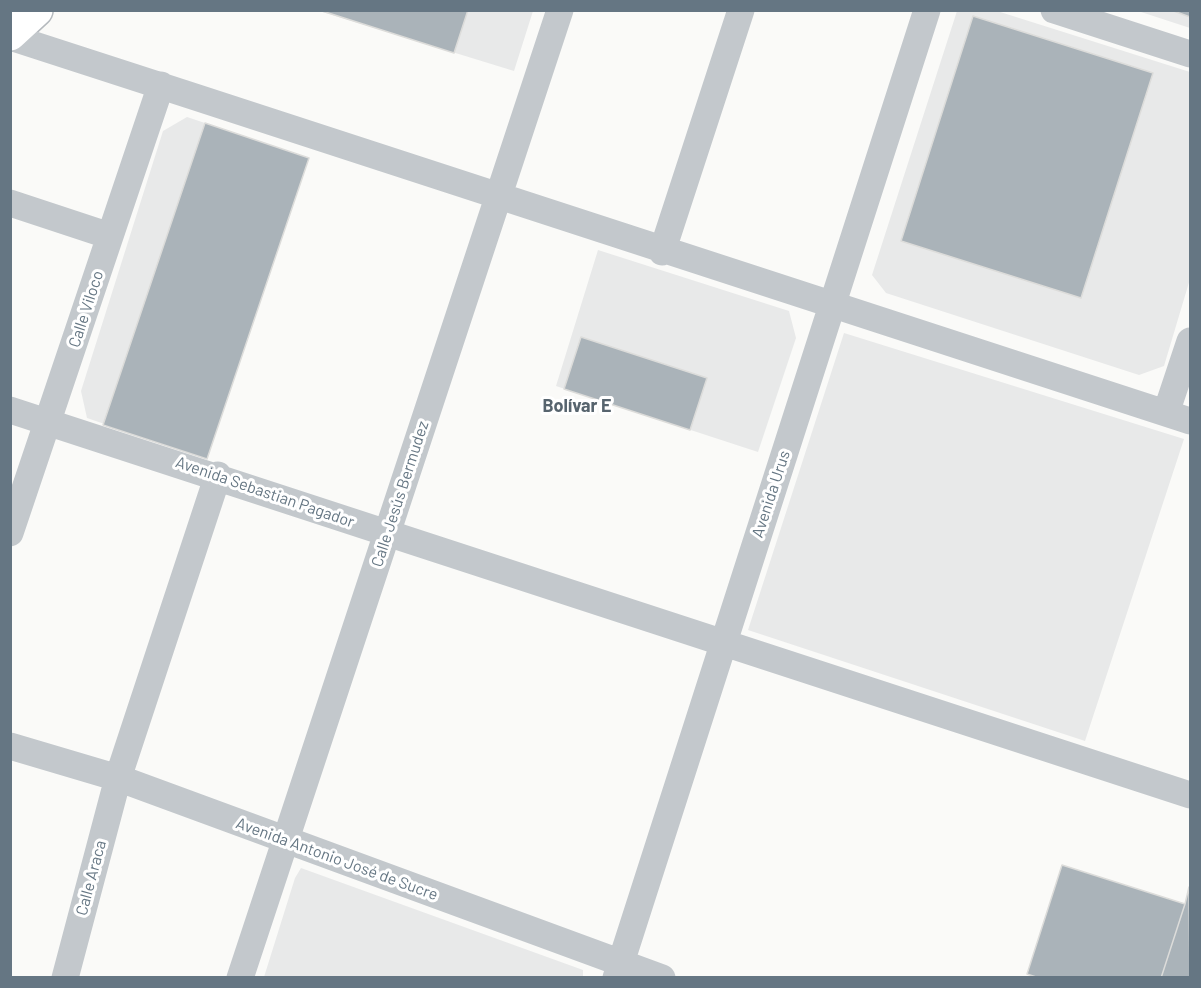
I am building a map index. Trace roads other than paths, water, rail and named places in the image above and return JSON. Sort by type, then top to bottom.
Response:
[{"type":"main road","points":[[10,36],[36,10]]},
{"type":"street","name":"Calle Jesús Bermudez","points":[[240,978],[560,10]]},
{"type":"street","points":[[662,252],[741,10]]},
{"type":"street","name":"Avenida Urus","points":[[619,970],[927,10]]},
{"type":"street","points":[[1054,10],[1191,54]]},
{"type":"street","points":[[10,36],[498,194],[662,252],[831,304],[1178,417],[1191,341]]},
{"type":"street","name":"Calle Viloco","points":[[10,533],[161,85]]},
{"type":"street","points":[[10,203],[110,236]]},
{"type":"street","name":"Avenida Sebastian Pagador","points":[[10,410],[218,475],[387,534],[1191,795]]},
{"type":"street","name":"Calle Araca","points":[[65,978],[118,778],[218,475]]},
{"type":"street","name":"Avenida Antonio José de Sucre","points":[[10,746],[118,778],[285,840],[619,970],[662,978]]},
{"type":"district","name":"Bolívar E","points":[[577,406]]}]
